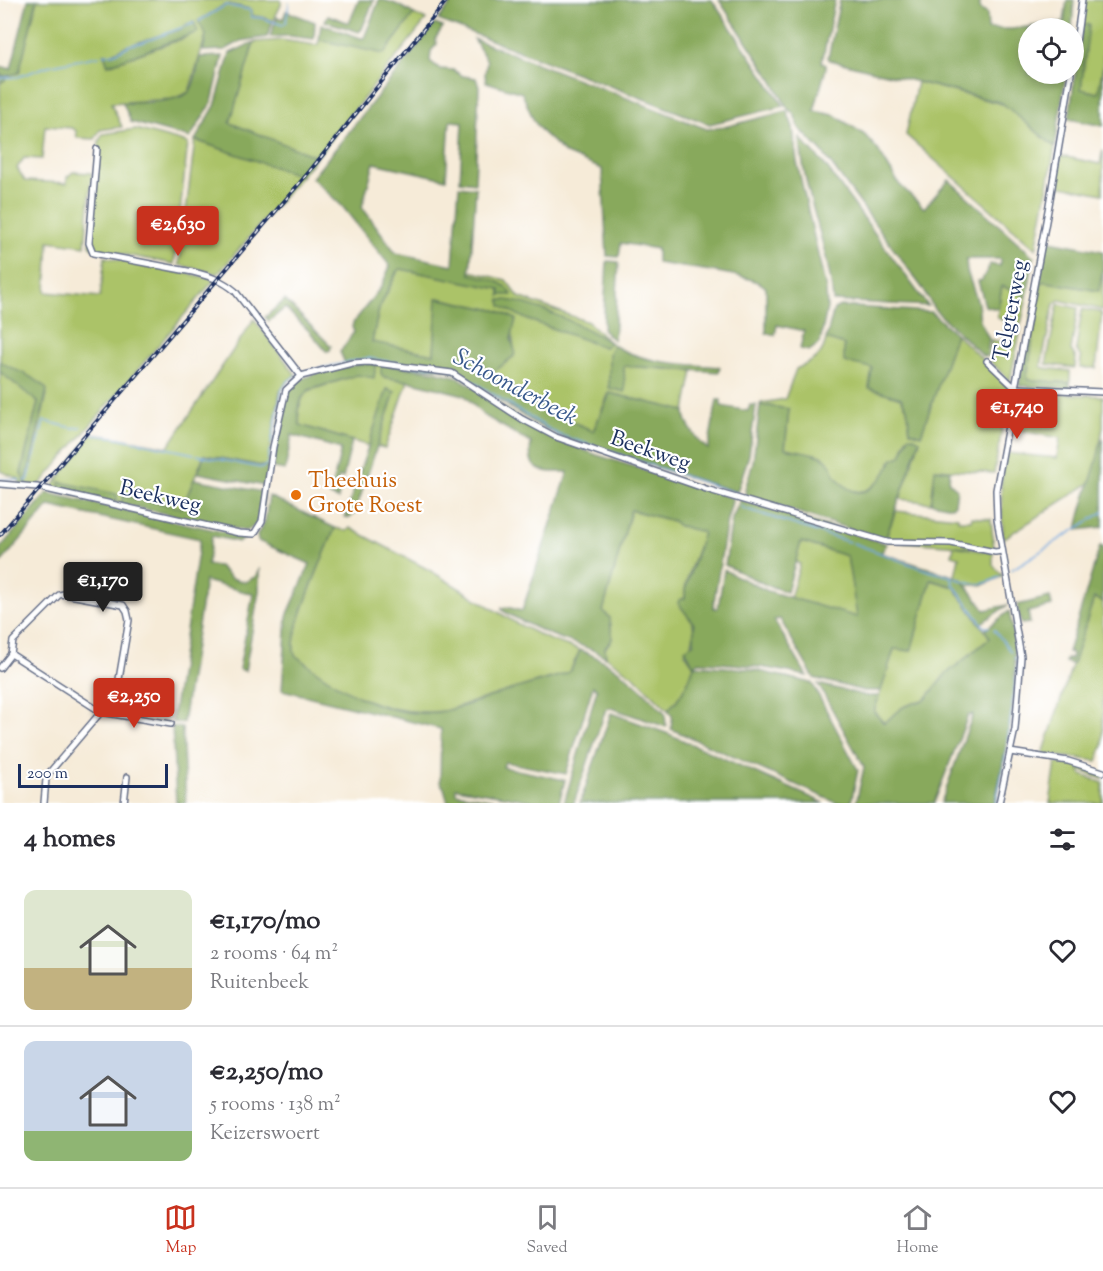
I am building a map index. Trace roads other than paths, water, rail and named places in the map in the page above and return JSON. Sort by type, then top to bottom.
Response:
[{"type":"street","points":[[1079,18],[1082,0]]},
{"type":"street","name":"Telgterweg","points":[[999,803],[1015,729],[1021,657],[997,519],[996,490],[1069,84]]},
{"type":"street","points":[[97,149],[89,243],[93,253],[208,275],[226,284],[235,291],[301,376]]},
{"type":"street","points":[[987,361],[1015,388],[1103,392]]},
{"type":"street","name":"Beekweg","points":[[0,484],[37,487],[239,533],[254,534],[262,521],[283,396],[291,384],[301,376],[352,363],[368,362],[446,371],[458,376],[522,419],[556,437],[709,490],[887,542],[951,543],[994,552],[1002,551]]},
{"type":"street","points":[[0,668],[11,654],[13,640],[59,595],[123,605],[127,611],[129,620],[119,689],[112,703],[100,712],[46,779],[44,803]]},
{"type":"street","points":[[11,654],[100,712],[171,724]]},
{"type":"street","points":[[1010,752],[1068,761],[1103,772]]},
{"type":"street","points":[[124,803],[127,777]]},
{"type":"waterway","points":[[199,21],[226,5],[250,10],[252,17],[283,25],[286,22],[289,3]]},
{"type":"waterway","points":[[103,55],[115,53],[130,45],[194,23]]},
{"type":"waterway","points":[[0,78],[18,77],[48,66],[99,56]]},
{"type":"waterway","name":"Schoonderbeek","points":[[304,372],[367,358],[416,366],[448,366],[557,434],[738,494]]},
{"type":"waterway","name":"Schoonderbeek","points":[[271,444],[282,390],[286,383],[296,375]]},
{"type":"waterway","name":"Schoonderbeek","points":[[25,481],[28,480],[44,421],[73,428],[81,427]]},
{"type":"waterway","name":"Schoonderbeek","points":[[94,435],[194,454]]},
{"type":"waterway","name":"Schoonderbeek","points":[[197,455],[262,468],[267,464],[270,449]]},
{"type":"waterway","name":"Schoonderbeek","points":[[0,479],[20,480]]},
{"type":"waterway","name":"Schoonderbeek","points":[[741,506],[849,542]]},
{"type":"waterway","name":"Schoonderbeek","points":[[1011,570],[1103,512]]},
{"type":"waterway","name":"Schoonderbeek","points":[[853,543],[926,570],[953,577]]},
{"type":"waterway","name":"Schoonderbeek","points":[[955,578],[978,584],[1001,576]]},
{"type":"waterway","points":[[952,577],[953,584],[984,627],[989,627]]},
{"type":"waterway","points":[[994,629],[1011,652]]},
{"type":"waterway","points":[[1014,657],[1018,661],[1017,675]]},
{"type":"waterway","points":[[1012,706],[1016,678]]},
{"type":"waterway","points":[[1006,752],[1012,709]]},
{"type":"waterway","points":[[996,803],[1006,754]]},
{"type":"railway","points":[[0,535],[309,172],[447,0]]},
{"type":"place","name":"Theehuis Grote Roest","points":[[296,495]]}]
